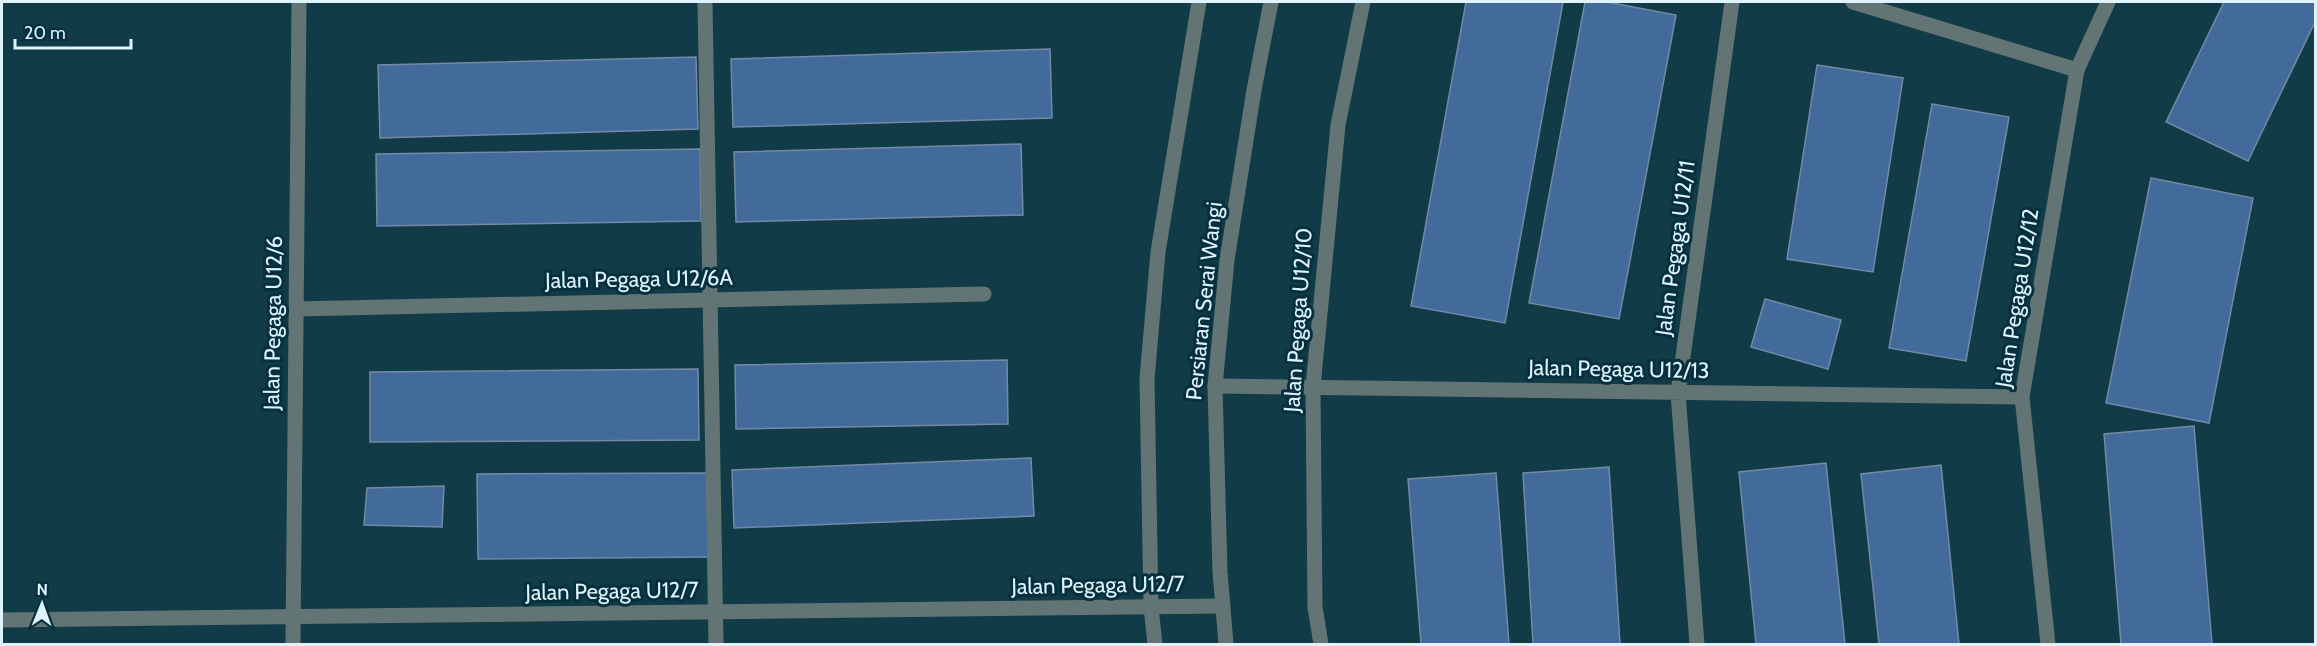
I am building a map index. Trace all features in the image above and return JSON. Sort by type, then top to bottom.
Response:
[{"type":"street","name":"Jalan Pegaga U12/6","points":[[293,645],[298,2]]},
{"type":"street","points":[[705,2],[716,645]]},
{"type":"street","name":"Persiaran Serai Wangi","points":[[1155,645],[1151,607],[1147,379],[1158,252],[1199,2]]},
{"type":"street","name":"Persiaran Serai Wangi","points":[[1226,645],[1215,386],[1227,260],[1254,90],[1271,2]]},
{"type":"street","name":"Jalan Pegaga U12/10","points":[[1321,645],[1315,607],[1313,387],[1338,125],[1363,2]]},
{"type":"street","name":"Jalan Pegaga U12/11","points":[[1697,645],[1678,393],[1732,2]]},
{"type":"street","points":[[1853,2],[2077,70]]},
{"type":"street","name":"Jalan Pegaga U12/12","points":[[2048,645],[2022,397],[2077,70],[2108,2]]},
{"type":"street","name":"Jalan Pegaga U12/6A","points":[[296,309],[984,294]]},
{"type":"street","name":"Jalan Pegaga U12/13","points":[[1215,386],[2022,397]]},
{"type":"street","name":"Jalan Pegaga U12/7","points":[[2,620],[1223,606]]},
{"type":"building","points":[[1466,2],[1563,2],[1505,323],[1411,306]]},
{"type":"building","points":[[1585,2],[1607,2],[1676,15],[1619,319],[1529,303]]},
{"type":"building","points":[[2224,2],[2316,2],[2316,20],[2248,161],[2166,122]]},
{"type":"building","points":[[1050,49],[1052,118],[733,127],[731,59]]},
{"type":"building","points":[[696,57],[698,129],[380,138],[378,65]]},
{"type":"building","points":[[1817,65],[1903,78],[1873,272],[1787,259]]},
{"type":"building","points":[[1932,104],[2009,117],[1966,361],[1889,348]]},
{"type":"building","points":[[1021,144],[1023,215],[736,222],[734,152]]},
{"type":"building","points":[[700,149],[701,221],[377,226],[376,154]]},
{"type":"building","points":[[2151,178],[2253,198],[2209,423],[2106,403]]},
{"type":"building","points":[[1765,299],[1841,320],[1828,369],[1751,347]]},
{"type":"building","points":[[1007,360],[1008,424],[736,429],[735,365]]},
{"type":"building","points":[[698,369],[699,440],[370,442],[370,372]]},
{"type":"building","points":[[2194,426],[2212,644],[2121,644],[2104,434]]},
{"type":"building","points":[[1031,458],[1034,516],[734,528],[732,470]]},
{"type":"building","points":[[1826,463],[1845,644],[1756,644],[1739,472]]},
{"type":"building","points":[[1941,465],[1959,644],[1879,644],[1861,474]]},
{"type":"building","points":[[1609,467],[1620,644],[1533,644],[1523,473]]},
{"type":"building","points":[[708,473],[709,557],[478,559],[477,474]]},
{"type":"building","points":[[1496,473],[1509,644],[1421,644],[1408,479]]},
{"type":"building","points":[[444,486],[442,527],[364,525],[367,488]]}]
